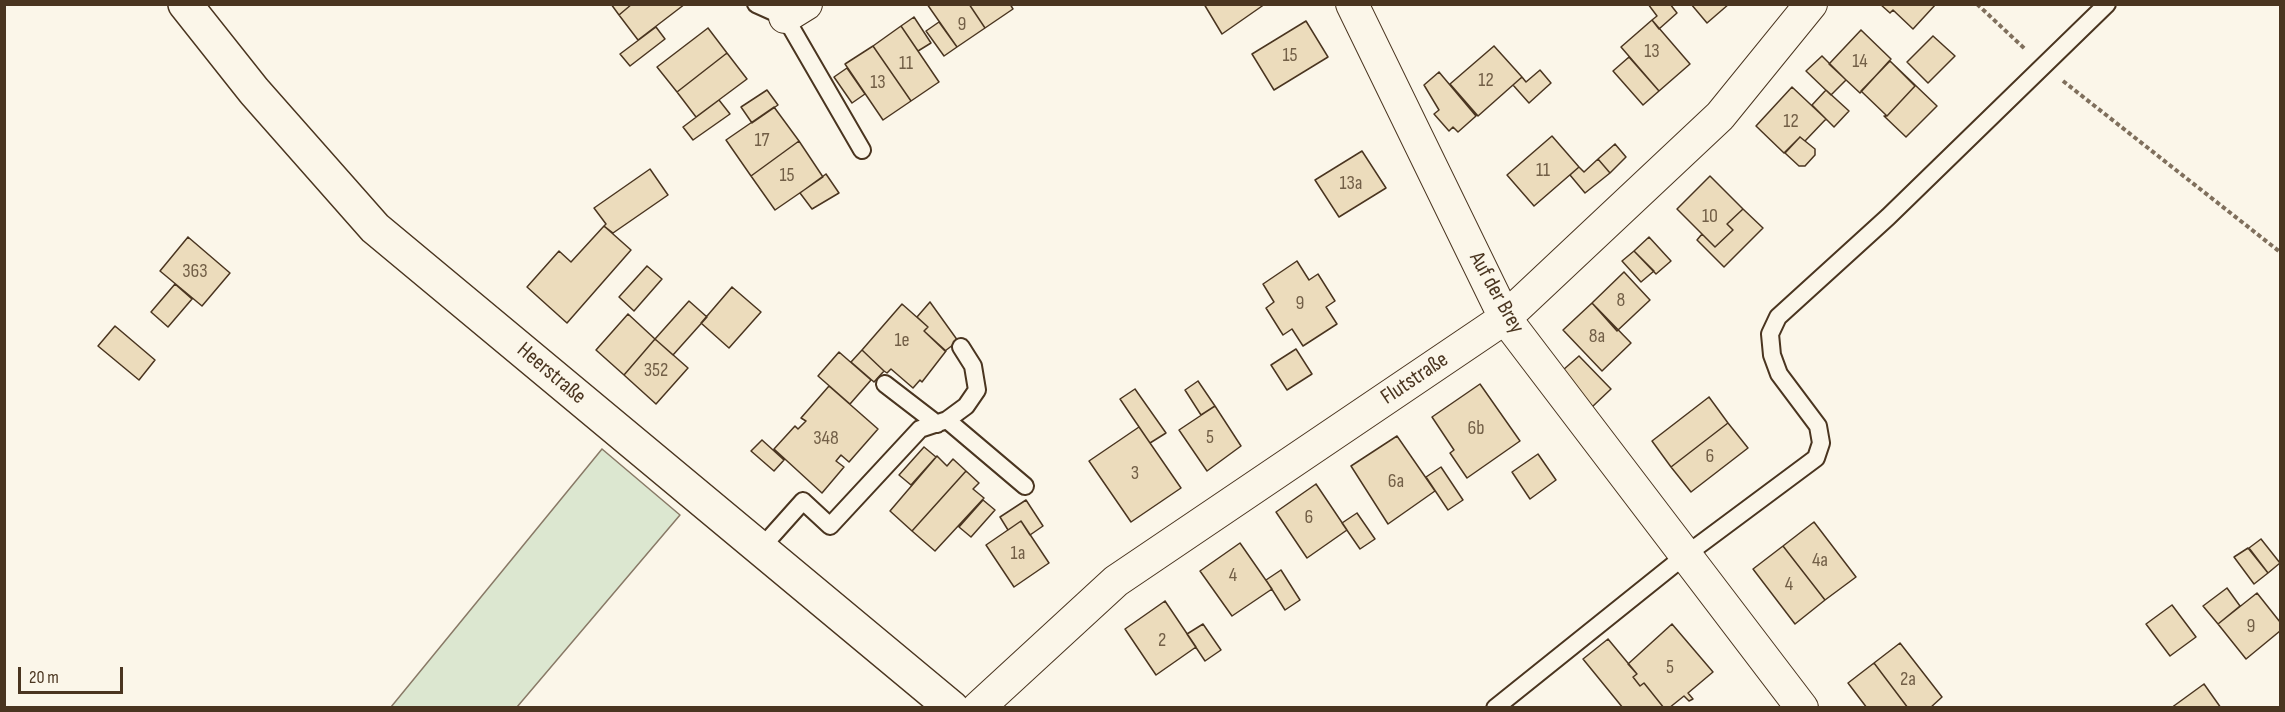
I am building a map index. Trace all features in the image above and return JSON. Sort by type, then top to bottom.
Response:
[{"type":"main road","name":"Heerstraße","points":[[185,4],[254,92],[375,228],[952,708]]},
{"type":"street","name":"Auf der Brey","points":[[1352,4],[1505,318],[1687,554],[1802,708]]},
{"type":"street","name":"Flutstraße","points":[[978,708],[1116,582],[1505,318],[1719,116],[1811,4]]},
{"type":"lane","points":[[756,4],[795,11],[862,150]]},
{"type":"lane","points":[[1496,708],[1687,554],[1816,458],[1821,443],[1818,426],[1779,374],[1772,355],[1770,334],[1778,317],[1888,217],[2107,4]]},
{"type":"lane","points":[[761,548],[803,501],[831,526],[920,429],[942,422],[966,406],[977,390],[973,366],[961,347]]},
{"type":"lane","points":[[885,384],[942,422],[1025,486]]},
{"type":"path","points":[[1977,4],[2044,66],[2280,252]]},
{"type":"green space","points":[[602,449],[680,515],[517,707],[391,707]]},
{"type":"building","points":[[611,4],[632,4],[619,15]]},
{"type":"building","points":[[632,4],[685,4],[638,40],[619,15]]},
{"type":"building","points":[[927,4],[969,4],[985,28],[957,47]]},
{"type":"building","points":[[969,4],[1010,4],[1013,9],[985,28]]},
{"type":"building","points":[[1204,4],[1265,4],[1222,34]]},
{"type":"building","points":[[1648,4],[1670,4],[1677,13],[1659,29],[1652,20],[1657,16]]},
{"type":"building","points":[[1691,4],[1729,4],[1707,23]]},
{"type":"building","points":[[1880,4],[1936,4],[1913,29],[1893,10],[1890,13]]},
{"type":"building","points":[[914,17],[931,43],[918,51],[901,26]]},
{"type":"building","points":[[1652,20],[1690,64],[1659,91],[1621,47]]},
{"type":"building","points":[[1306,21],[1328,57],[1274,90],[1252,54]]},
{"type":"building","points":[[939,22],[957,47],[944,56],[926,31]]},
{"type":"building","points":[[901,26],[939,82],[911,101],[873,46]]},
{"type":"building","points":[[656,27],[665,39],[630,66],[620,54]]},
{"type":"building","points":[[708,28],[727,53],[677,92],[657,67]]},
{"type":"building","points":[[1861,30],[1891,59],[1860,93],[1829,64]]},
{"type":"building","points":[[1933,36],[1955,56],[1928,83],[1907,62]]},
{"type":"building","points":[[873,46],[911,101],[883,120],[845,64]]},
{"type":"building","points":[[1494,46],[1522,77],[1478,116],[1450,84]]},
{"type":"building","points":[[727,53],[747,79],[696,117],[677,92]]},
{"type":"building","points":[[1822,56],[1846,80],[1831,95],[1806,71]]},
{"type":"building","points":[[1629,57],[1659,91],[1643,105],[1613,71]]},
{"type":"building","points":[[1890,61],[1915,86],[1887,116],[1861,91]]},
{"type":"building","points":[[1890,61],[1937,106],[1906,137],[1884,116],[1887,116],[1915,86]]},
{"type":"building","points":[[847,68],[865,94],[852,103],[834,77]]},
{"type":"building","points":[[1540,70],[1551,83],[1529,103],[1513,85],[1522,77],[1526,82]]},
{"type":"building","points":[[1439,72],[1476,116],[1458,132],[1453,127],[1449,131],[1434,114],[1439,110],[1424,85]]},
{"type":"building","points":[[1792,87],[1826,119],[1805,141],[1800,137],[1784,153],[1756,126]]},
{"type":"building","points":[[767,90],[778,105],[752,123],[741,107]]},
{"type":"building","points":[[1826,90],[1849,111],[1834,127],[1812,105]]},
{"type":"building","points":[[719,100],[730,114],[693,140],[683,127]]},
{"type":"building","points":[[774,107],[799,141],[751,176],[726,140]]},
{"type":"building","points":[[1552,136],[1579,167],[1534,206],[1507,175]]},
{"type":"building","points":[[1800,137],[1815,149],[1815,155],[1805,166],[1799,166],[1785,153]]},
{"type":"building","points":[[799,141],[823,177],[775,210],[751,176]]},
{"type":"building","points":[[1615,144],[1626,157],[1610,173],[1598,159]]},
{"type":"building","points":[[1362,151],[1386,188],[1339,217],[1315,180]]},
{"type":"building","points":[[1598,159],[1610,173],[1585,193],[1570,175],[1579,167],[1584,172]]},
{"type":"building","points":[[650,169],[668,195],[613,233],[604,226],[606,224],[594,208]]},
{"type":"building","points":[[826,174],[839,193],[812,209],[800,193]]},
{"type":"building","points":[[1710,176],[1743,209],[1727,224],[1733,230],[1715,247],[1677,209]]},
{"type":"building","points":[[1743,209],[1763,228],[1724,267],[1697,240],[1702,234],[1715,247],[1733,230],[1727,224]]},
{"type":"building","points":[[604,226],[631,250],[567,323],[527,287],[559,251],[571,262]]},
{"type":"building","points":[[188,237],[230,273],[202,306],[160,271]]},
{"type":"building","points":[[1649,237],[1671,261],[1656,274],[1634,251]]},
{"type":"building","points":[[1634,251],[1654,271],[1641,282],[1622,261]]},
{"type":"building","points":[[1297,261],[1309,280],[1318,274],[1335,301],[1326,307],[1337,324],[1303,346],[1292,329],[1283,335],[1266,308],[1274,302],[1263,284]]},
{"type":"building","points":[[647,266],[662,279],[634,311],[619,297]]},
{"type":"building","points":[[1624,272],[1650,300],[1617,331],[1592,303]]},
{"type":"building","points":[[175,284],[192,299],[168,327],[151,312]]},
{"type":"building","points":[[732,287],[761,312],[729,348],[701,323]]},
{"type":"building","points":[[689,301],[707,317],[673,355],[655,339]]},
{"type":"building","points":[[930,302],[958,341],[945,351],[924,331],[928,327],[917,317]]},
{"type":"building","points":[[1592,303],[1631,343],[1602,371],[1563,330]]},
{"type":"building","points":[[902,304],[928,327],[924,331],[946,351],[922,382],[920,380],[913,388],[891,369],[887,373],[884,371],[862,350]]},
{"type":"building","points":[[628,314],[655,339],[624,375],[596,350]]},
{"type":"building","points":[[115,326],[155,360],[139,380],[98,346]]},
{"type":"building","points":[[655,339],[688,368],[656,404],[624,375]]},
{"type":"building","points":[[1296,349],[1312,374],[1287,390],[1271,365]]},
{"type":"building","points":[[862,350],[884,371],[874,382],[851,362]]},
{"type":"building","points":[[839,352],[871,380],[850,404],[818,376]]},
{"type":"building","points":[[1579,356],[1611,389],[1592,407],[1563,370]]},
{"type":"building","points":[[1198,381],[1215,406],[1201,415],[1185,390]]},
{"type":"building","points":[[1480,384],[1520,441],[1467,478],[1450,453],[1454,450],[1432,417]]},
{"type":"building","points":[[829,386],[878,429],[849,462],[841,455],[836,461],[844,467],[822,493],[774,449],[795,426],[798,429],[806,421],[801,418]]},
{"type":"building","points":[[1135,389],[1166,433],[1150,443],[1120,399]]},
{"type":"building","points":[[1709,397],[1728,423],[1671,467],[1652,441]]},
{"type":"building","points":[[1215,406],[1241,446],[1207,471],[1179,430]]},
{"type":"building","points":[[1728,423],[1748,448],[1691,492],[1671,467]]},
{"type":"building","points":[[1139,427],[1181,488],[1131,522],[1089,461]]},
{"type":"building","points":[[1397,436],[1435,491],[1388,524],[1351,466]]},
{"type":"building","points":[[762,440],[784,460],[774,471],[751,451]]},
{"type":"building","points":[[924,447],[936,457],[911,485],[899,475]]},
{"type":"building","points":[[1538,454],[1556,480],[1530,499],[1512,472]]},
{"type":"building","points":[[937,456],[947,466],[953,459],[966,471],[912,531],[890,511]]},
{"type":"building","points":[[1441,467],[1463,500],[1448,510],[1426,477]]},
{"type":"building","points":[[966,471],[979,483],[973,489],[984,498],[935,551],[912,531]]},
{"type":"building","points":[[1316,484],[1347,530],[1307,558],[1276,512]]},
{"type":"building","points":[[983,500],[995,510],[971,537],[959,527]]},
{"type":"building","points":[[1026,500],[1043,526],[1030,535],[1021,521],[1008,530],[1000,517]]},
{"type":"building","points":[[1357,513],[1375,539],[1360,549],[1342,523]]},
{"type":"building","points":[[1021,521],[1049,563],[1014,587],[986,545]]},
{"type":"building","points":[[1814,522],[1856,577],[1825,600],[1783,546]]},
{"type":"building","points":[[2261,539],[2280,563],[2268,573],[2249,548]]},
{"type":"building","points":[[1240,543],[1272,589],[1232,616],[1200,571]]},
{"type":"building","points":[[1783,546],[1825,600],[1795,624],[1753,569]]},
{"type":"building","points":[[2248,548],[2268,573],[2254,584],[2234,557]]},
{"type":"building","points":[[1281,570],[1300,600],[1285,610],[1266,580]]},
{"type":"building","points":[[2227,588],[2240,606],[2218,624],[2203,606]]},
{"type":"building","points":[[2257,593],[2280,622],[2280,631],[2246,659],[2218,624]]},
{"type":"building","points":[[1165,601],[1196,647],[1156,675],[1125,629]]},
{"type":"building","points":[[2172,605],[2196,637],[2170,656],[2146,624]]},
{"type":"building","points":[[1203,624],[1221,650],[1205,661],[1187,634]]},
{"type":"building","points":[[1672,624],[1713,672],[1688,693],[1693,699],[1689,701],[1684,696],[1669,708],[1664,708],[1644,683],[1640,686],[1633,677],[1637,674],[1628,664]]},
{"type":"building","points":[[1608,639],[1637,674],[1633,677],[1640,686],[1644,683],[1664,708],[1623,708],[1583,659]]},
{"type":"building","points":[[1900,643],[1942,697],[1930,708],[1908,708],[1874,663]]},
{"type":"building","points":[[1874,663],[1908,708],[1867,708],[1848,683]]},
{"type":"building","points":[[2204,684],[2221,708],[2171,708]]}]
